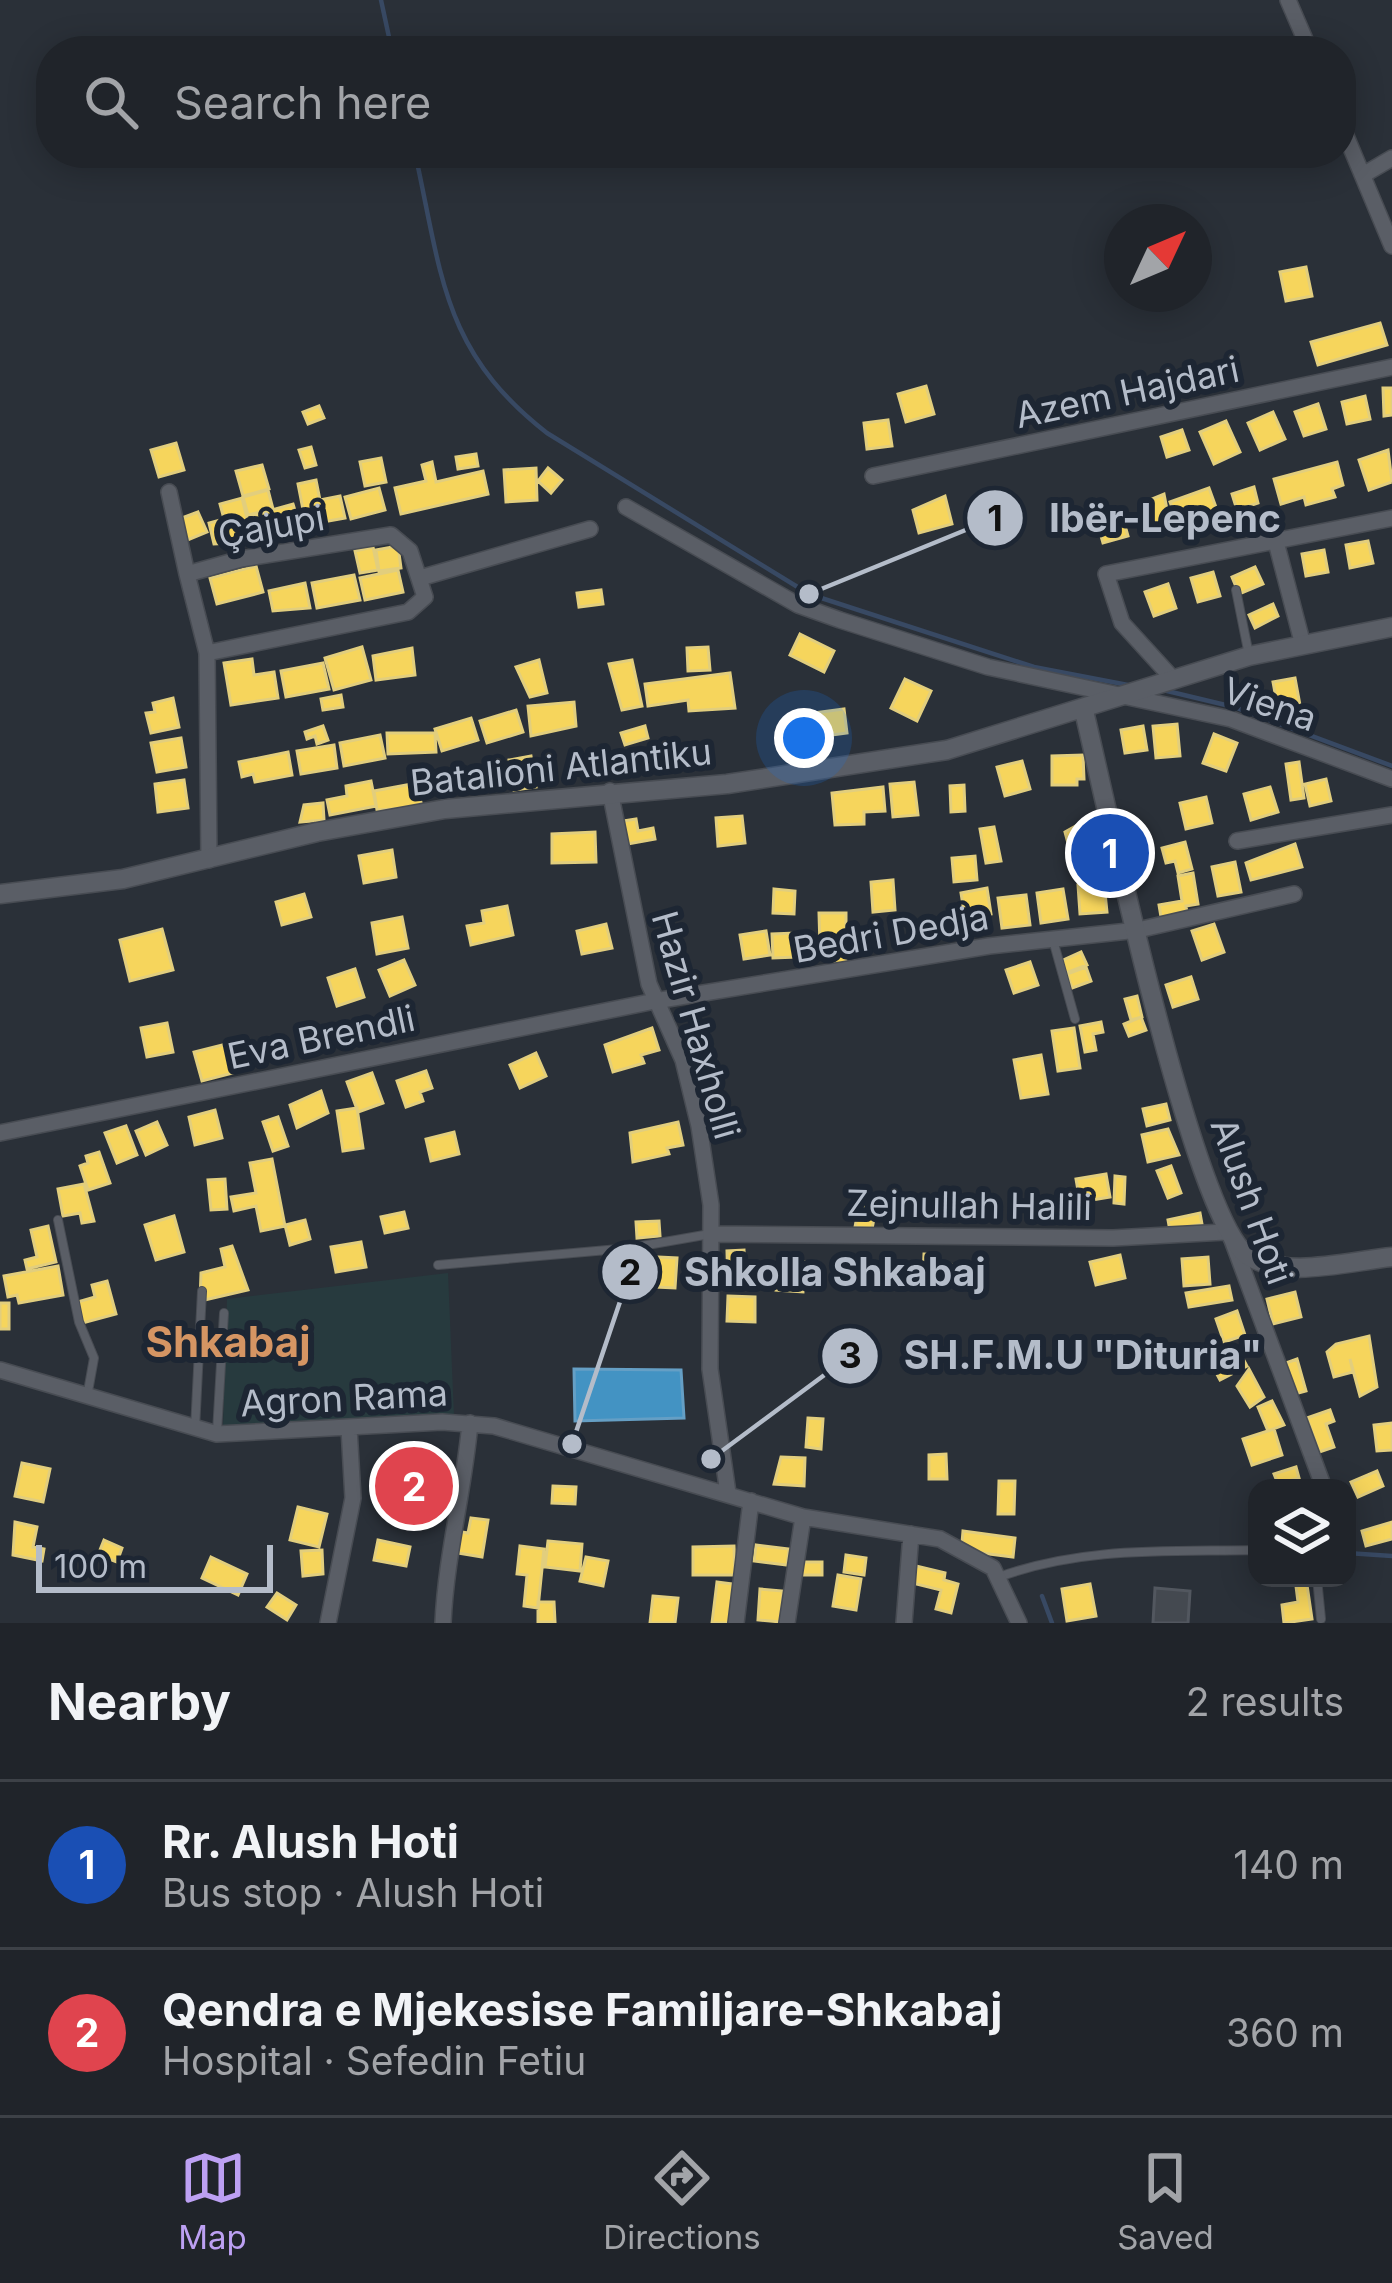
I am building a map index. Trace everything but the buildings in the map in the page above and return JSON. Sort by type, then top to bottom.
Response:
[{"type":"street","points":[[1288,0],[1304,36]]},
{"type":"street","points":[[1363,175],[1392,158]]},
{"type":"street","points":[[1356,159],[1392,246]]},
{"type":"street","name":"Azem Hajdari","points":[[873,476],[1392,368]]},
{"type":"street","points":[[170,492],[187,574]]},
{"type":"street","name":"Batalioni Atlantiku","points":[[626,507],[798,605],[988,667],[1130,694]]},
{"type":"street","points":[[1174,680],[1122,623],[1106,574],[1392,518]]},
{"type":"street","points":[[420,578],[590,529]]},
{"type":"street","name":"Çajupi","points":[[209,860],[207,652],[187,574],[241,559],[391,535],[405,542],[425,597]]},
{"type":"street","points":[[1276,542],[1303,645]]},
{"type":"street","points":[[207,652],[390,618],[425,597],[450,570]]},
{"type":"street","name":"Batalioni Atlantiku","points":[[0,894],[106,882],[381,819],[610,791],[727,784],[947,750],[1249,656],[1392,627]]},
{"type":"street","name":"Viena","points":[[1130,694],[1231,719],[1392,779]]},
{"type":"street","name":"Alush Hoti","points":[[1084,711],[1179,1094],[1321,1479]]},
{"type":"street","name":"Hazir Haxholli","points":[[610,791],[655,1001],[690,1086],[711,1234],[710,1370],[728,1493]]},
{"type":"street","points":[[1237,841],[1392,815]]},
{"type":"street","points":[[1138,930],[1294,895]]},
{"type":"street","name":"Bedri Dedja","points":[[655,1001],[1052,939],[1138,930]]},
{"type":"street","name":"Eva Brendli","points":[[0,1133],[655,1001]]},
{"type":"street","name":"Zejnullah Halili","points":[[711,1234],[1228,1236]]},
{"type":"street","points":[[1228,1236],[1270,1265],[1392,1257]]},
{"type":"street","name":"Agron Rama","points":[[0,1370],[195,1431],[218,1434],[470,1423],[803,1517],[911,1534],[965,1549],[999,1577]]},
{"type":"street","points":[[443,1623],[446,1551],[459,1507],[470,1423]]},
{"type":"street","points":[[328,1623],[353,1498],[349,1428]]},
{"type":"street","points":[[736,1623],[751,1501]]},
{"type":"street","points":[[788,1623],[803,1517]]},
{"type":"street","points":[[904,1623],[911,1534]]},
{"type":"street","points":[[999,1577],[1019,1623]]},
{"type":"lane","points":[[1236,590],[1249,656]]},
{"type":"lane","points":[[1052,939],[1076,1019]]},
{"type":"lane","points":[[58,1220],[79,1322],[94,1358],[87,1397]]},
{"type":"lane","points":[[438,1265],[630,1248],[711,1234]]},
{"type":"lane","name":"Agron Rama","points":[[195,1431],[201,1395],[202,1292]]},
{"type":"lane","name":"Agron Rama","points":[[218,1434],[224,1313]]},
{"type":"lane","points":[[999,1577],[1043,1561],[1103,1551],[1248,1550]]},
{"type":"lane","points":[[1318,1587],[1321,1619]]},
{"type":"green space","points":[[448,1273],[454,1416],[223,1428],[227,1299]]},
{"type":"waterway","points":[[381,0],[389,36]]},
{"type":"waterway","points":[[418,168],[441,274],[466,341],[512,402],[547,433],[809,594],[1034,667],[1128,685]]},
{"type":"waterway","points":[[1163,690],[1234,707],[1392,766]]},
{"type":"waterway","points":[[1356,1554],[1392,1556]]},
{"type":"waterway","name":"Shkabaj","points":[[1042,1596],[1052,1623]]},
{"type":"place","name":"Ibër-Lepenc","points":[[809,594]]},
{"type":"place","name":"Rr. Alush Hoti","points":[[1110,853]]},
{"type":"place","name":"Shkolla Shkabaj","points":[[572,1444]]},
{"type":"place","name":"SH.F.M.U \"Dituria\"","points":[[711,1459]]},
{"type":"place","name":"Qendra e Mjekesise Familjare-Shkabaj","points":[[414,1486]]},
{"type":"district","name":"Shkabaj","points":[[228,1341]]}]
